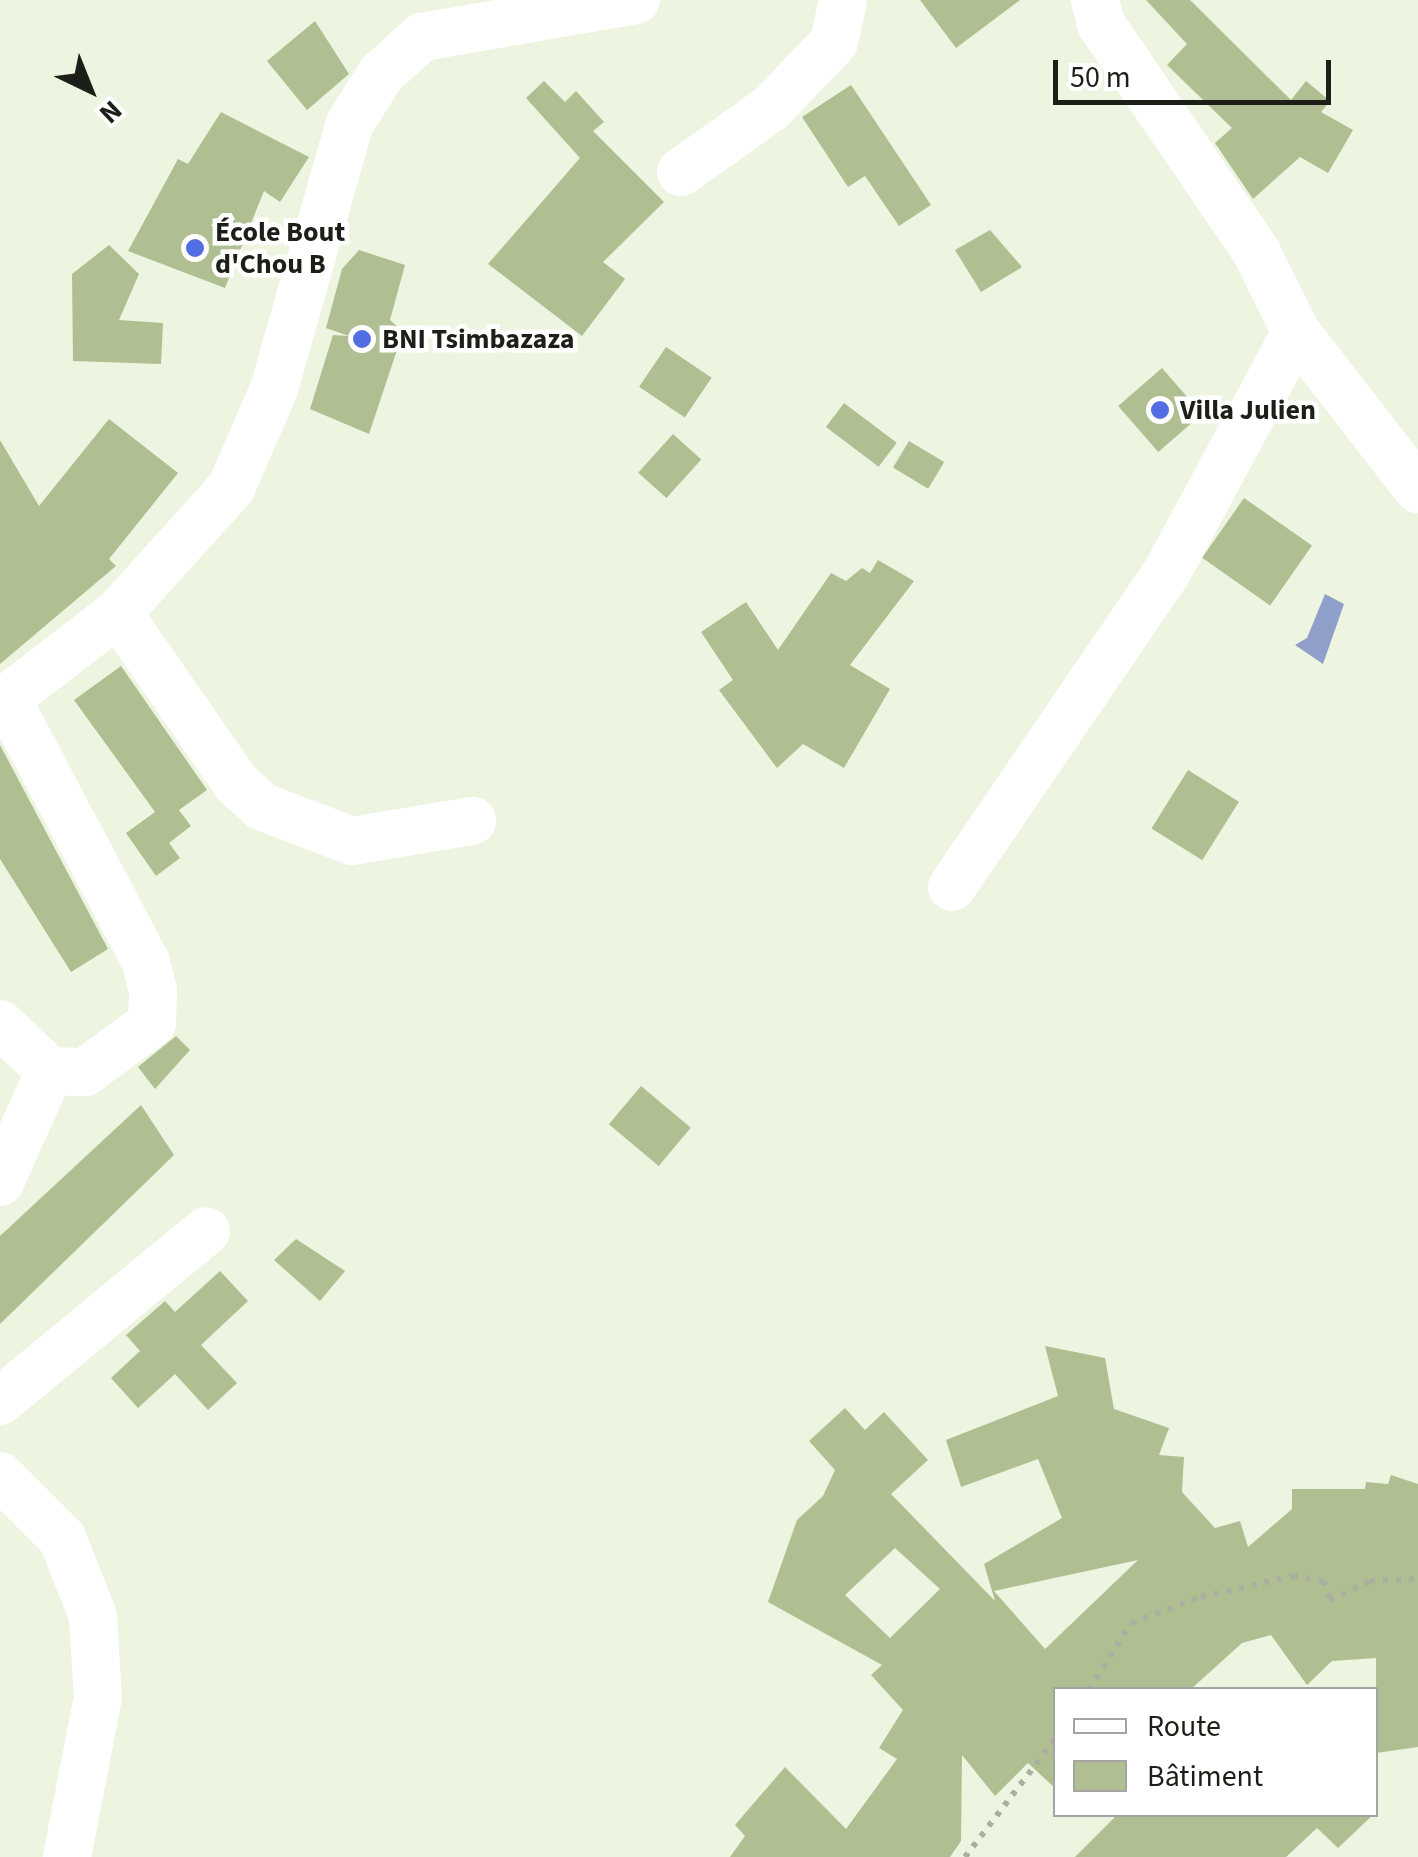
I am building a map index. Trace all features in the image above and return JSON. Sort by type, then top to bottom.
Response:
[{"type":"street","points":[[0,1024],[50,1071],[85,1072],[152,1022],[154,991],[146,962],[4,702],[118,613],[209,519],[246,459],[274,389],[349,125],[381,74],[422,37],[636,0]]},
{"type":"street","points":[[681,172],[772,108],[834,42],[843,0]]},
{"type":"street","points":[[1094,0],[1101,24],[1257,253],[1296,332],[1418,489]]},
{"type":"street","points":[[952,887],[1167,572],[1296,332]]},
{"type":"street","points":[[118,613],[236,783],[263,807],[352,841],[472,821]]},
{"type":"street","points":[[0,1182],[50,1071]]},
{"type":"street","points":[[0,1400],[206,1232]]},
{"type":"street","points":[[0,1476],[62,1538],[93,1616],[98,1697],[67,1857]]},
{"type":"path","points":[[1091,1687],[1131,1623],[1202,1597],[1293,1576],[1324,1581],[1330,1601],[1370,1582],[1418,1579]]},
{"type":"path","points":[[966,1857],[1053,1742]]},
{"type":"water","points":[[1325,594],[1344,604],[1323,664],[1295,645],[1307,638]]},
{"type":"building","points":[[920,0],[1020,0],[956,48]]},
{"type":"building","points":[[1146,0],[1190,0],[1291,100],[1306,81],[1330,101],[1321,112],[1353,130],[1328,173],[1300,157],[1253,199],[1215,143],[1232,128],[1167,65],[1187,44]]},
{"type":"building","points":[[315,21],[349,74],[307,110],[267,61]]},
{"type":"building","points":[[544,81],[565,102],[576,91],[604,122],[593,131],[664,202],[603,262],[625,279],[582,336],[488,264],[580,158],[526,98]]},
{"type":"building","points":[[851,85],[931,205],[899,226],[865,176],[848,187],[802,117]]},
{"type":"building","points":[[221,112],[309,157],[280,202],[264,191],[225,288],[128,251],[178,159],[188,164]]},
{"type":"building","points":[[990,230],[1022,267],[981,292],[955,250]]},
{"type":"building","points":[[109,245],[139,274],[119,320],[163,323],[161,364],[73,361],[72,274]]},
{"type":"building","name":"BNI Tsimbazaza","points":[[359,250],[405,265],[390,320],[403,332],[369,434],[310,409],[333,335],[349,336],[326,328],[342,269]]},
{"type":"building","points":[[666,347],[712,378],[685,418],[639,387]]},
{"type":"building","name":"Villa Julien","points":[[1162,368],[1202,414],[1158,452],[1118,406]]},
{"type":"building","points":[[844,403],[897,443],[879,467],[826,427]]},
{"type":"building","points":[[109,419],[178,473],[109,559],[116,566],[0,664],[0,440],[39,506]]},
{"type":"building","points":[[673,434],[701,459],[666,498],[638,473]]},
{"type":"building","points":[[909,441],[944,462],[928,489],[893,468]]},
{"type":"building","points":[[1244,498],[1312,546],[1270,605],[1202,558]]},
{"type":"building","points":[[878,560],[914,581],[850,665],[890,689],[844,768],[803,744],[777,768],[719,690],[733,680],[701,632],[746,602],[778,650],[831,573],[846,581],[862,568],[870,573]]},
{"type":"building","points":[[121,666],[207,790],[179,810],[191,826],[169,843],[180,858],[156,876],[126,833],[155,812],[74,700]]},
{"type":"building","points":[[0,745],[108,949],[71,972],[0,859]]},
{"type":"building","points":[[1188,770],[1239,802],[1202,860],[1151,829]]},
{"type":"building","points":[[176,1036],[190,1050],[155,1089],[138,1067]]},
{"type":"building","points":[[641,1086],[691,1128],[659,1166],[609,1124]]},
{"type":"building","points":[[141,1105],[174,1155],[0,1324],[0,1236]]},
{"type":"building","points":[[296,1239],[345,1271],[320,1301],[274,1260]]},
{"type":"building","points":[[220,1271],[248,1301],[201,1345],[237,1383],[208,1410],[175,1374],[138,1408],[111,1378],[140,1351],[126,1335],[165,1301],[175,1312]]},
{"type":"building","points":[[1045,1346],[1105,1358],[1114,1409],[1169,1428],[1159,1455],[1184,1457],[1182,1492],[1215,1528],[1240,1521],[1248,1547],[1292,1509],[1292,1489],[1365,1489],[1366,1482],[1388,1484],[1391,1475],[1418,1484],[1418,1747],[1378,1753],[1376,1658],[1332,1661],[1307,1685],[1271,1635],[1242,1643],[1193,1687],[1053,1687],[1053,1786],[1028,1763],[995,1796],[962,1755],[961,1841],[950,1857],[730,1857],[745,1836],[735,1825],[785,1767],[846,1829],[897,1759],[879,1748],[903,1710],[871,1675],[882,1665],[768,1602],[797,1520],[823,1496],[835,1470],[809,1441],[845,1408],[865,1430],[884,1412],[928,1460],[891,1494],[995,1601],[984,1564],[1062,1518],[1038,1459],[961,1487],[946,1440],[1058,1396]],"holes":[[[895,1548],[940,1589],[890,1638],[845,1595]],[[1138,1560],[1045,1649],[994,1591]]]},
{"type":"building","points":[[1115,1817],[1371,1817],[1338,1848],[1317,1828],[1286,1857],[1075,1857]]},
{"type":"place","name":"École Bout d'Chou B","points":[[195,248]]},
{"type":"place","name":"BNI Tsimbazaza","points":[[362,339]]},
{"type":"place","name":"Villa Julien","points":[[1160,410]]}]
